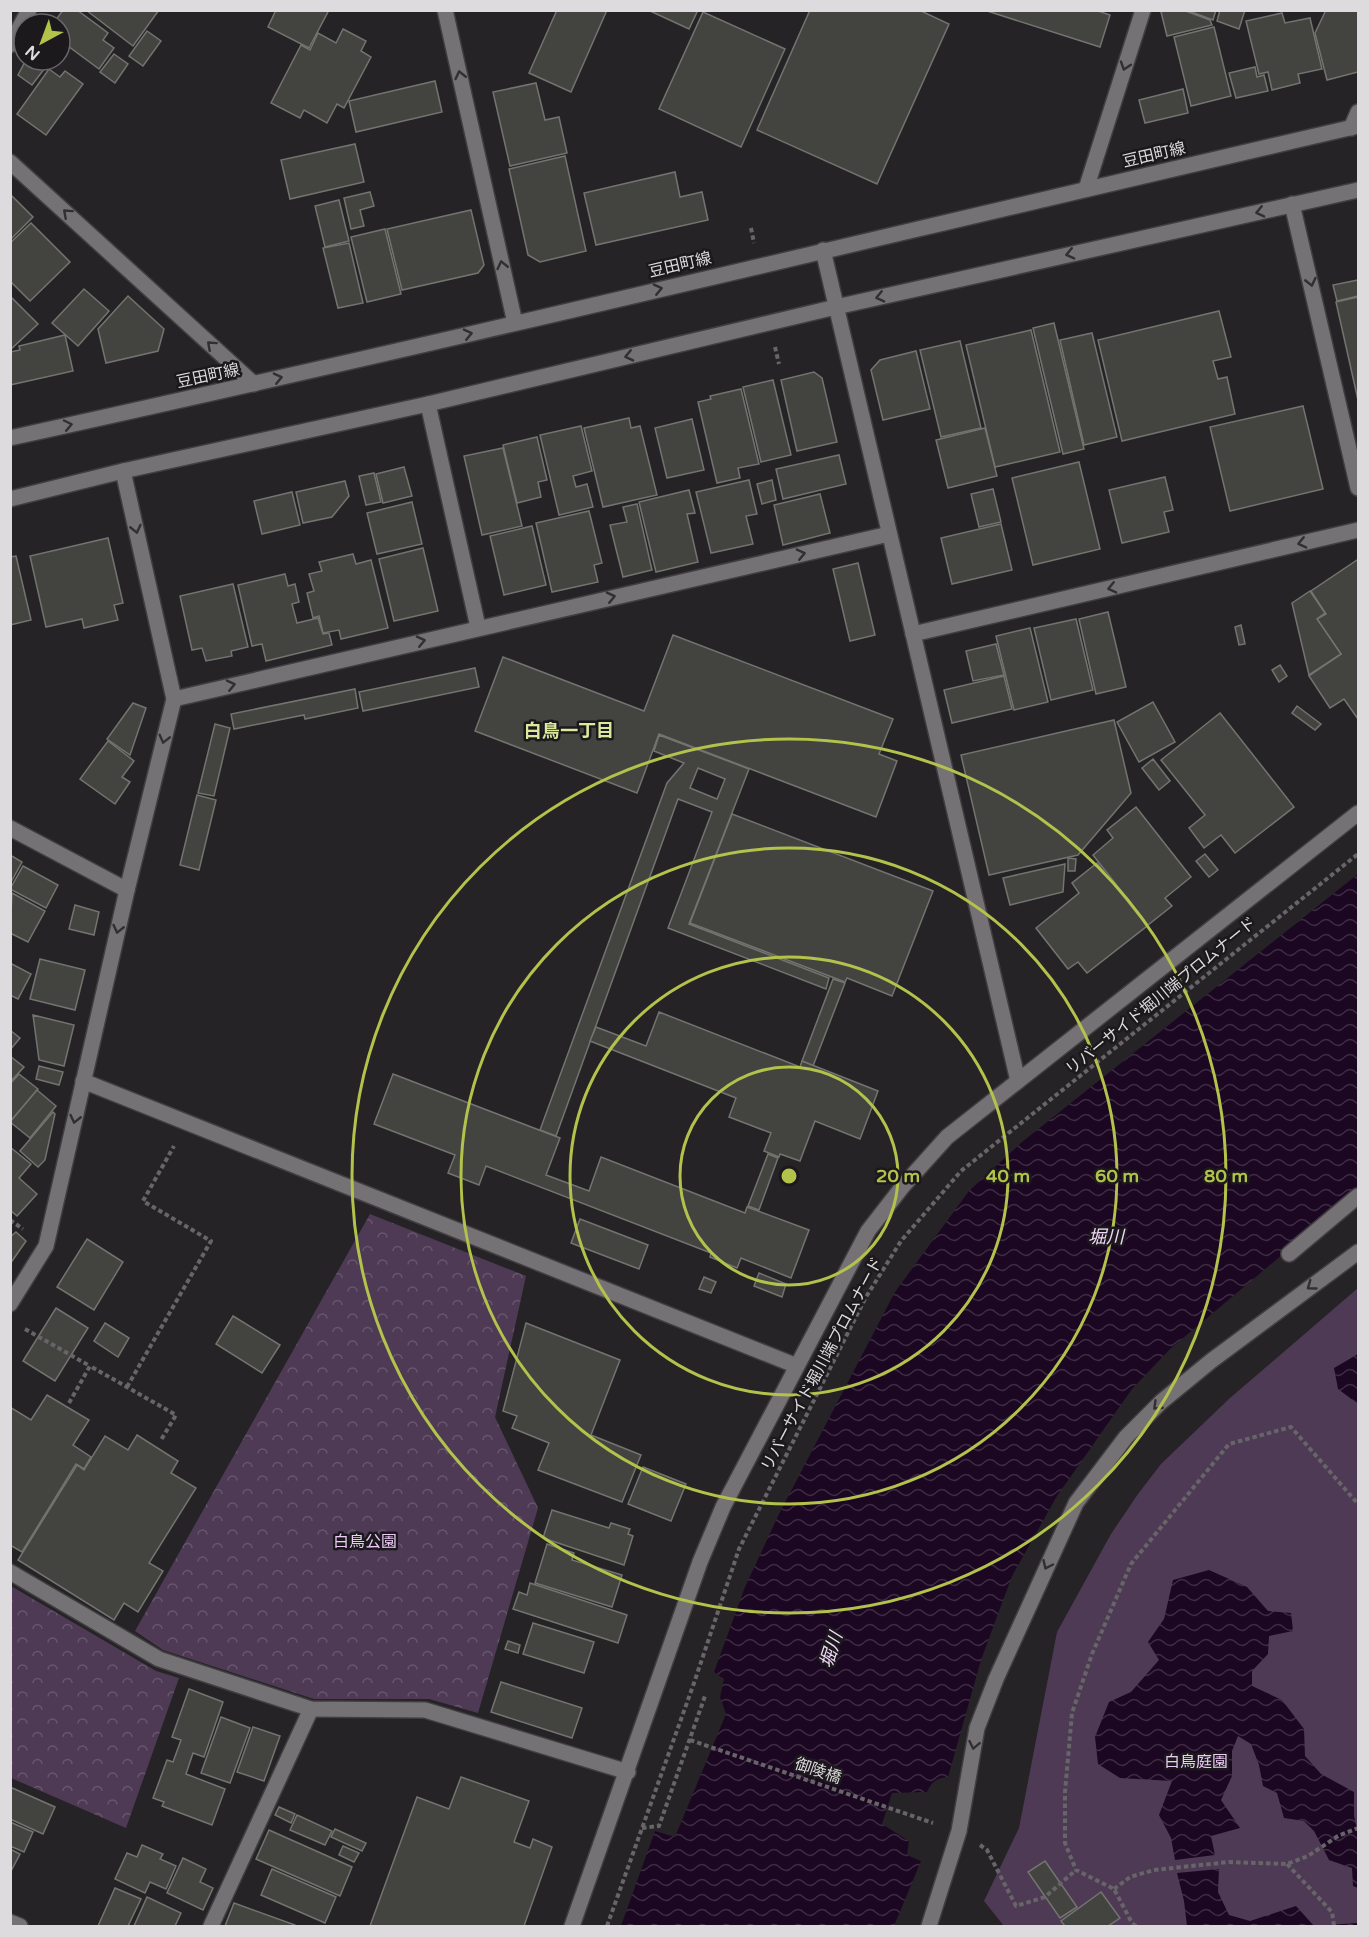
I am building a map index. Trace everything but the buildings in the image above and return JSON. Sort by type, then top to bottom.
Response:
[{"type":"street","points":[[10,45],[28,10]]},
{"type":"street","points":[[445,10],[515,323]]},
{"type":"street","points":[[1086,189],[1143,10]]},
{"type":"street","points":[[1355,127],[1359,112]]},
{"type":"street","name":"豆田町線","points":[[10,438],[254,384],[1355,127]]},
{"type":"street","points":[[10,162],[254,384]]},
{"type":"street","points":[[10,499],[123,471],[428,404],[837,307],[1359,190]]},
{"type":"street","points":[[1292,204],[1359,488]]},
{"type":"street","points":[[823,250],[1018,1081]]},
{"type":"street","points":[[428,404],[478,627]]},
{"type":"street","points":[[10,1304],[46,1246],[127,890],[174,699],[123,471]]},
{"type":"street","points":[[913,634],[1359,530]]},
{"type":"street","points":[[174,699],[478,627],[890,534]]},
{"type":"street","points":[[572,1926],[700,1562],[723,1507],[868,1231],[903,1186],[947,1137],[1359,813]]},
{"type":"street","points":[[10,828],[127,890]]},
{"type":"street","points":[[83,1081],[797,1366]]},
{"type":"street","points":[[1289,1254],[1359,1196]]},
{"type":"street","points":[[929,1926],[959,1832],[977,1728],[996,1679],[1077,1503],[1126,1437],[1161,1402],[1210,1361],[1359,1252]]},
{"type":"street","points":[[10,1572],[159,1659],[310,1709],[425,1710],[628,1772]]},
{"type":"street","points":[[211,1926],[310,1709]]},
{"type":"street","points":[[10,1922],[20,1926]]},
{"type":"path","name":"リバーサイド堀川端プロムナード","points":[[607,1926],[694,1683],[739,1549],[866,1297],[901,1241],[961,1171],[1359,854]]},
{"type":"path","points":[[127,1387],[211,1241],[143,1201],[188,1123]]},
{"type":"path","points":[[25,1329],[176,1415],[161,1440]]},
{"type":"path","points":[[69,1403],[90,1366]]},
{"type":"path","points":[[1136,1926],[1132,1923],[1114,1889],[1076,1870],[1065,1843],[1065,1792],[1072,1713],[1092,1654],[1131,1564],[1229,1444],[1292,1427],[1359,1504]]},
{"type":"path","points":[[642,1828],[659,1826],[705,1696]]},
{"type":"path","name":"御陵橋","points":[[690,1740],[938,1825]]},
{"type":"path","points":[[1114,1889],[1130,1877],[1154,1870],[1228,1862],[1287,1864],[1317,1851],[1338,1836],[1359,1828]]},
{"type":"path","points":[[959,1832],[987,1850],[1016,1906],[1045,1896],[1076,1870]]},
{"type":"path","points":[[1287,1864],[1332,1912],[1334,1926]]},
{"type":"green space","name":"白鳥公園","points":[[370,1214],[526,1276],[495,1417],[538,1508],[478,1713],[429,1699],[314,1699],[163,1650],[135,1631]]},
{"type":"green space","name":"白鳥庭園","points":[[1358,1288],[1358,1926],[1004,1926],[984,1901],[1019,1828],[1057,1632],[1111,1534],[1161,1464],[1230,1398]]},
{"type":"green space","points":[[11,1586],[156,1671],[179,1678],[126,1828],[11,1778]]},
{"type":"water","name":"堀川","points":[[1358,874],[1358,1191],[1170,1349],[1132,1389],[1057,1496],[1012,1576],[981,1660],[948,1777],[935,1781],[927,1792],[892,1793],[882,1824],[909,1841],[907,1855],[921,1861],[894,1926],[621,1926],[655,1831],[675,1837],[726,1714],[720,1697],[724,1679],[714,1672],[745,1587],[779,1514],[895,1292],[969,1191],[1022,1142]]},
{"type":"water","points":[[1358,1354],[1358,1404],[1338,1389],[1334,1368]]},
{"type":"water","points":[[1209,1570],[1247,1587],[1268,1611],[1291,1613],[1293,1631],[1269,1636],[1268,1654],[1252,1671],[1252,1686],[1282,1700],[1304,1729],[1305,1756],[1321,1774],[1354,1792],[1354,1816],[1358,1834],[1358,1888],[1353,1886],[1352,1868],[1329,1860],[1314,1831],[1304,1821],[1284,1818],[1277,1793],[1263,1786],[1259,1765],[1251,1744],[1238,1736],[1232,1751],[1232,1776],[1221,1800],[1240,1828],[1211,1836],[1215,1855],[1175,1860],[1171,1838],[1159,1815],[1172,1781],[1120,1778],[1098,1764],[1095,1737],[1109,1702],[1131,1692],[1159,1660],[1148,1642],[1164,1619],[1173,1580]]},
{"type":"water","points":[[1219,1869],[1218,1892],[1229,1915],[1250,1921],[1296,1906],[1314,1926],[1187,1926],[1177,1873]]},
{"type":"water","points":[[1358,1923],[1358,1926],[1314,1926]]},
{"type":"district","name":"白鳥一丁目","points":[[569,731]]}]
